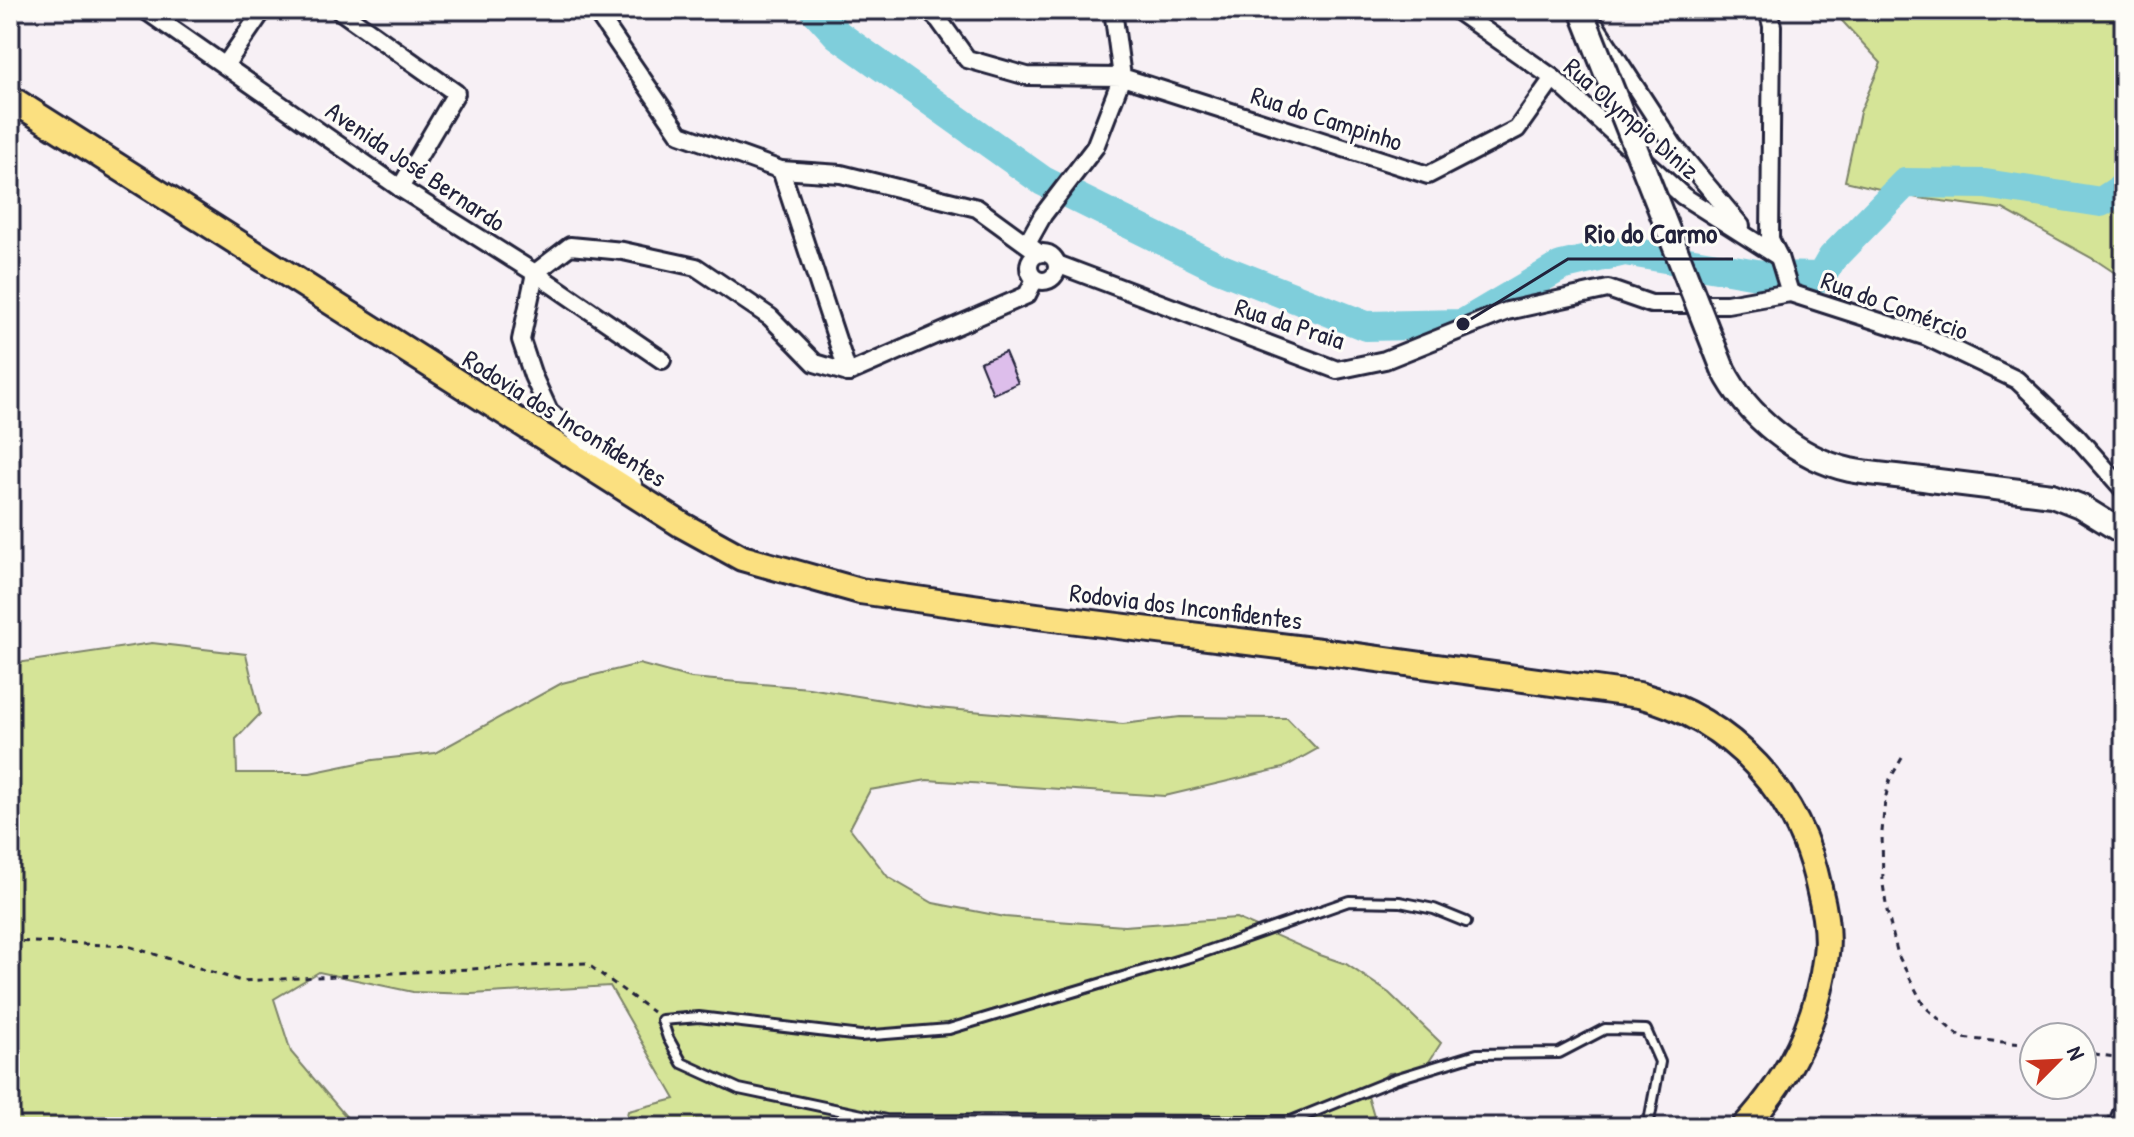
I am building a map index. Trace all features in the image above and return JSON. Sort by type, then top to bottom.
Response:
[{"type":"main road","points":[[1583,10],[1723,369],[1733,388],[1749,407],[1792,444],[1815,457],[1848,469],[2052,495],[2080,506],[2124,533]]},
{"type":"main road","name":"Rodovia dos Inconfidentes","points":[[10,98],[682,525],[742,558],[860,591],[1639,695],[1667,702],[1702,720],[1728,736],[1768,779],[1794,815],[1812,855],[1823,906],[1827,951],[1818,1002],[1797,1055],[1744,1127]]},
{"type":"main road","points":[[2119,1127],[2124,1116]]},
{"type":"street","name":"Avenida José Bernardo","points":[[145,10],[400,188],[535,273],[662,360]]},
{"type":"street","points":[[226,64],[263,10]]},
{"type":"street","points":[[339,10],[456,93],[400,188]]},
{"type":"street","points":[[595,10],[680,134],[781,170],[841,174],[977,208],[1034,247],[1053,256],[1057,264],[1056,273],[1049,280],[1035,279]]},
{"type":"street","name":"Rua do Campinho","points":[[928,10],[967,59],[1027,76],[1122,77],[1428,175],[1517,129],[1553,78]]},
{"type":"street","points":[[1035,279],[1028,267],[1043,215],[1095,147],[1122,77],[1113,10]]},
{"type":"street","name":"Rua Olympio Diniz","points":[[1456,10],[1553,78],[1683,196],[1779,257]]},
{"type":"street","points":[[1583,10],[1674,146],[1752,239]]},
{"type":"street","points":[[1768,10],[1772,26],[1770,239],[1790,293]]},
{"type":"street","points":[[781,170],[848,373]]},
{"type":"street","points":[[682,525],[549,411],[533,376],[521,340],[535,273],[570,246],[623,251],[696,267],[770,317],[815,363],[848,373],[1027,295],[1035,279]]},
{"type":"street","name":"Rua da Praia","points":[[1057,264],[1337,370],[1385,360],[1507,311],[1608,289],[1651,304],[1727,304],[1790,293]]},
{"type":"street","name":"Rua do Comércio","points":[[1790,293],[1927,337],[2017,380],[2077,437],[2124,490]]},
{"type":"lane","points":[[1466,922],[1434,909],[1400,902],[1349,901],[1193,956],[949,1029],[861,1036],[699,1017],[662,1020],[682,1063],[739,1089],[886,1120],[1291,1121],[1395,1079],[1477,1054],[1559,1053],[1605,1029],[1646,1030],[1660,1062],[1648,1127]]},
{"type":"path","points":[[1902,758],[1890,779],[1882,832],[1883,884],[1898,955],[1924,1006],[1961,1038],[2018,1043]]},
{"type":"path","points":[[10,941],[128,946],[241,981],[586,963],[662,1020]]},
{"type":"path","points":[[2098,1054],[2121,1058],[2124,1070]]},
{"type":"green space","points":[[1832,10],[2124,10],[2124,279],[2003,209],[1918,198],[1845,181],[1860,112],[1881,63]]},
{"type":"green space","points":[[152,643],[246,654],[260,714],[236,739],[237,773],[310,773],[373,760],[435,753],[562,683],[639,664],[691,678],[809,688],[925,707],[1123,724],[1180,717],[1287,718],[1317,749],[1283,768],[1165,796],[927,780],[870,790],[850,828],[888,877],[933,903],[1005,917],[1124,926],[1236,918],[1346,964],[1389,993],[1441,1043],[1423,1071],[1388,1073],[1367,1093],[1377,1127],[624,1127],[628,1111],[675,1099],[610,986],[472,994],[413,992],[319,972],[274,999],[291,1052],[355,1127],[10,1127],[10,664]]},
{"type":"building","points":[[1005,352],[1018,383],[993,394],[980,362]]},
{"type":"waterway","points":[[815,10],[838,35],[1043,181],[1219,268],[1366,326],[1463,324],[1561,266],[1625,251],[1768,276],[1821,277],[1832,258],[1905,183],[1985,184],[2101,202],[2124,187]]},
{"type":"place","name":"Rio do Carmo","points":[[1463,324]]}]
